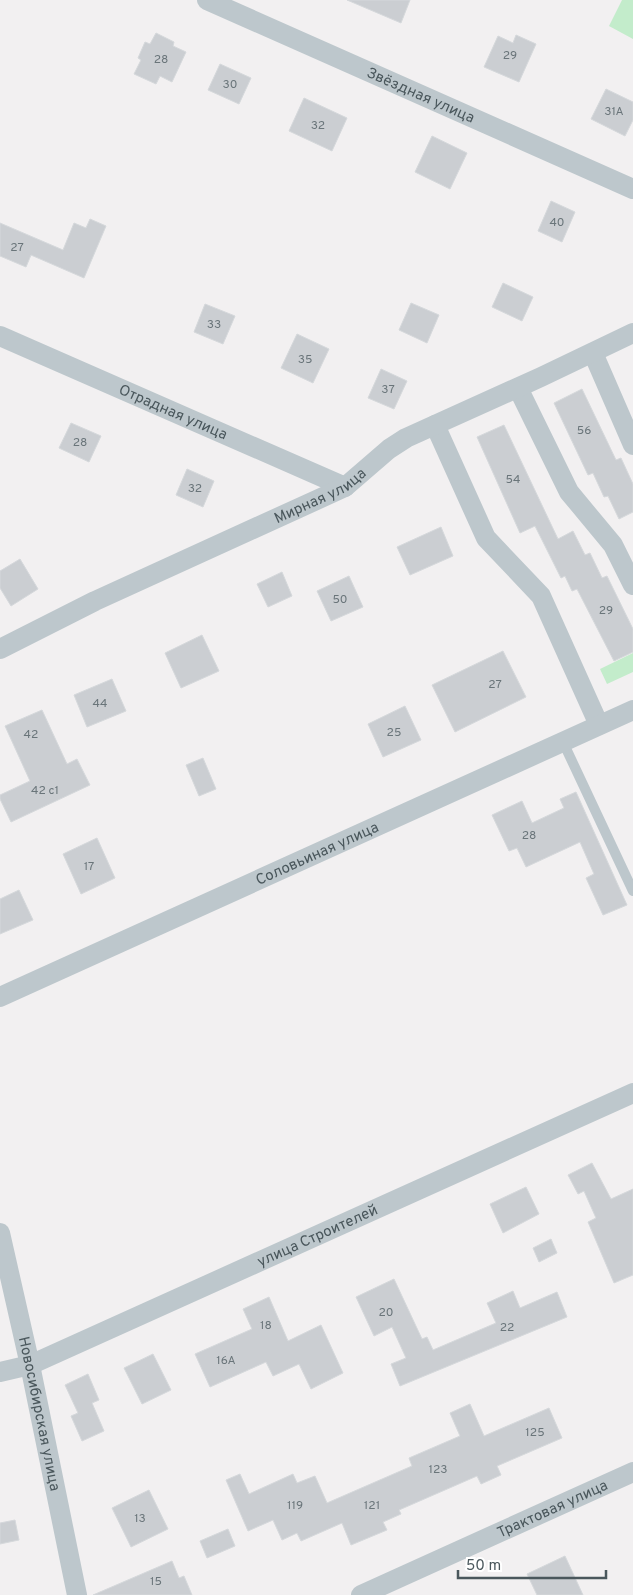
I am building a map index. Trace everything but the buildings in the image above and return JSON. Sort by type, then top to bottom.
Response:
[{"type":"street","name":"Звёздная улица","points":[[207,0],[633,190]]},
{"type":"street","name":"Мирная улица","points":[[0,649],[95,601],[345,487],[389,449],[406,438],[593,354],[633,333]]},
{"type":"street","name":"Отрадная улица","points":[[0,336],[345,487]]},
{"type":"street","points":[[593,354],[633,445]]},
{"type":"street","points":[[518,388],[569,492],[613,545],[633,585]]},
{"type":"street","points":[[435,425],[486,538],[541,596],[599,725]]},
{"type":"street","name":"Соловьиная улица","points":[[0,997],[633,710]]},
{"type":"street","name":"улица Строителей","points":[[0,1372],[30,1365],[633,1093]]},
{"type":"street","name":"Новосибирская улица","points":[[0,1233],[30,1365],[77,1595]]},
{"type":"street","name":"Трактовая улица","points":[[361,1595],[633,1472]]},
{"type":"lane","points":[[563,742],[633,891]]},
{"type":"green space","points":[[622,0],[633,0],[633,39],[609,26]]},
{"type":"green space","points":[[633,653],[633,672],[607,684],[600,669]]}]
